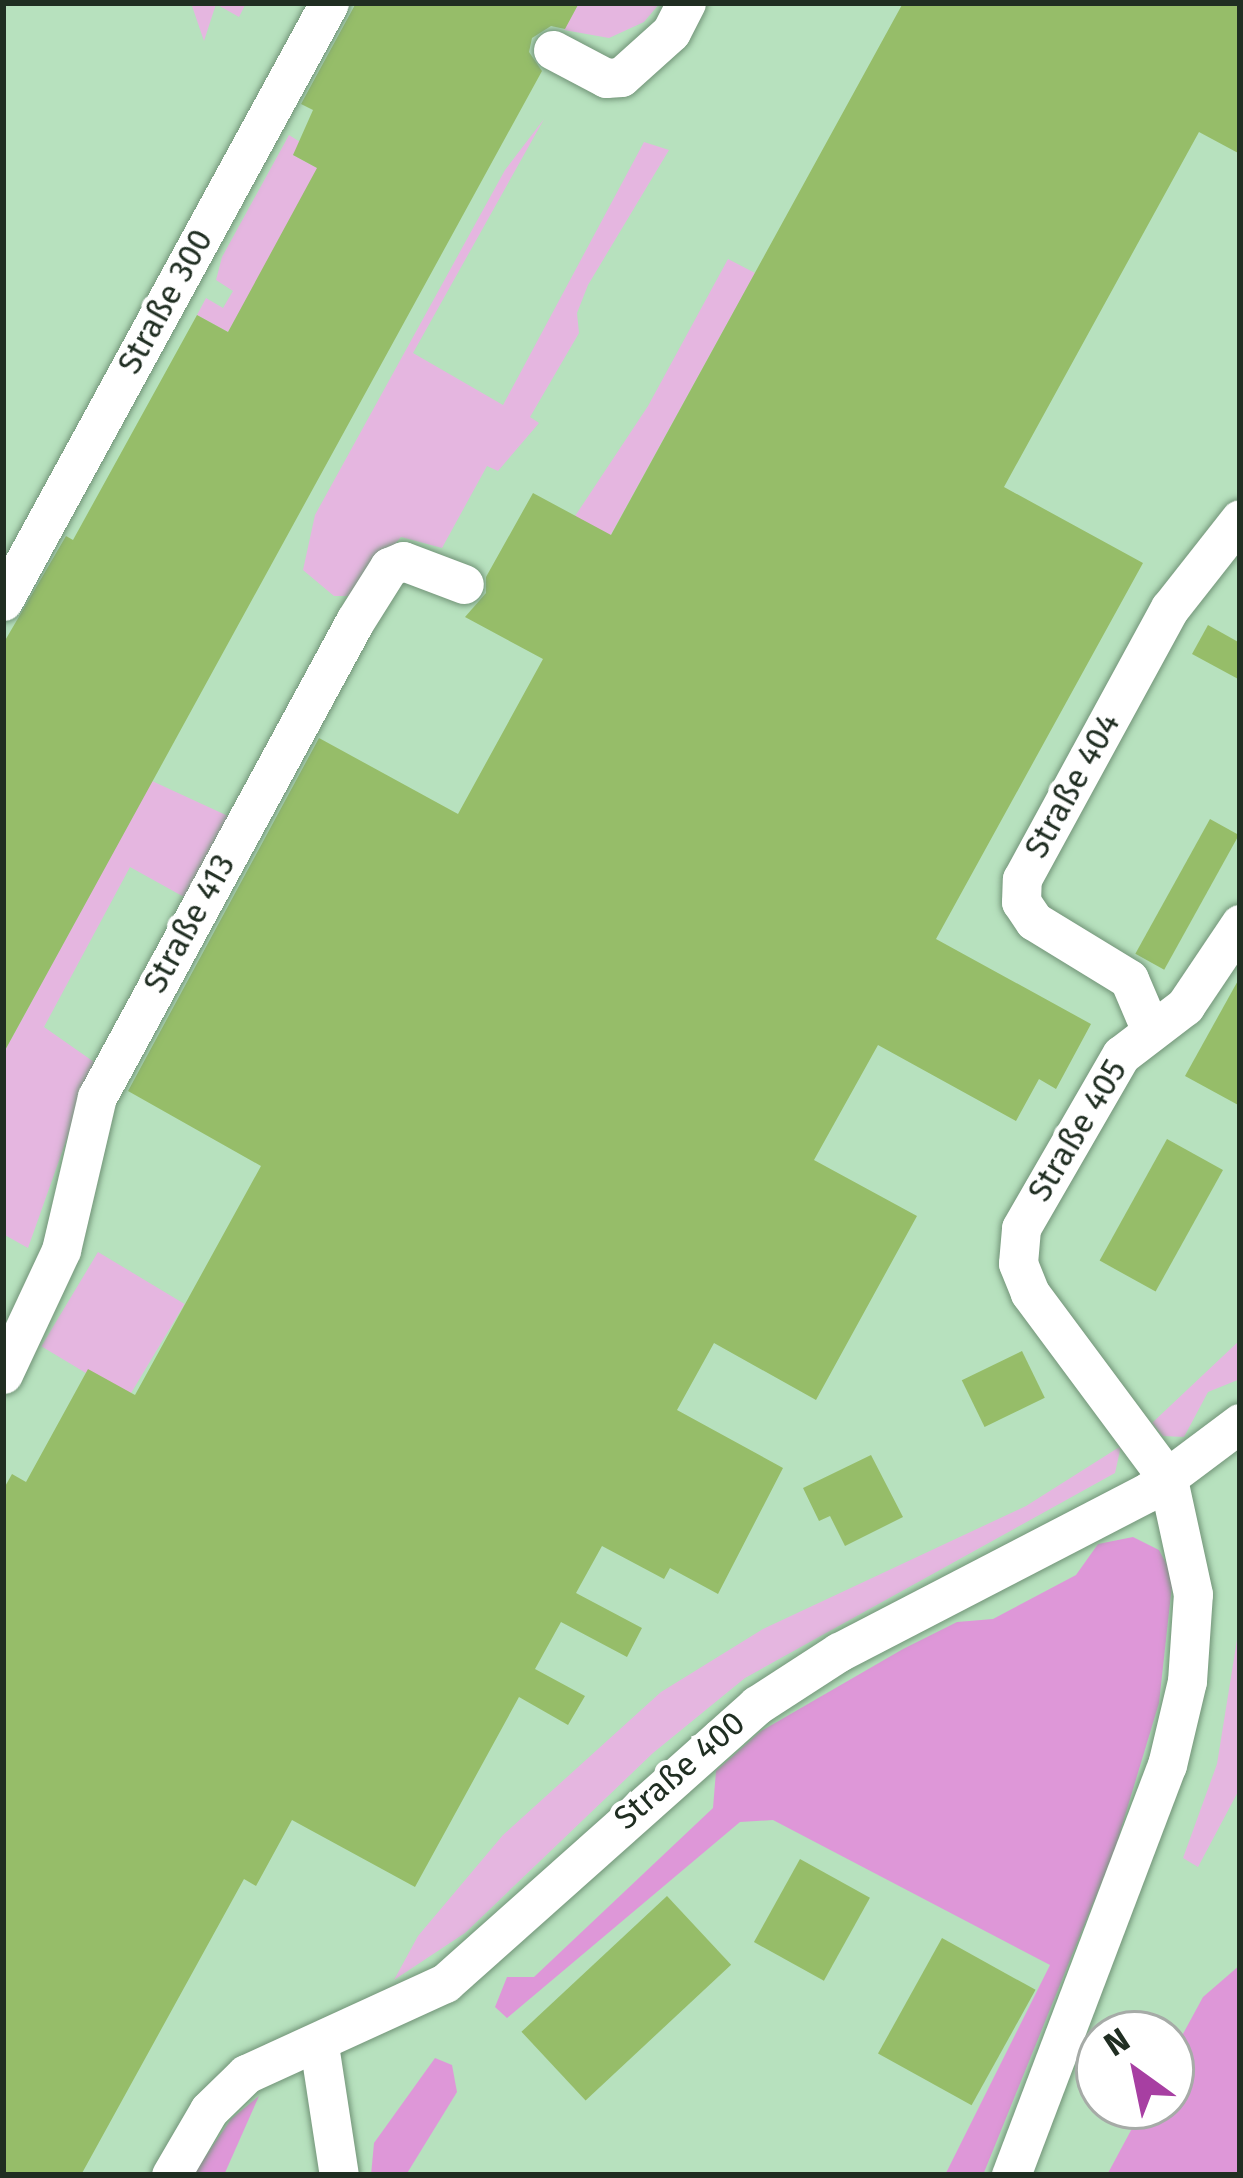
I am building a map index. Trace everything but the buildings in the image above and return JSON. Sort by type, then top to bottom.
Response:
[{"type":"street","points":[[553,50],[606,78],[621,76],[671,32],[686,3]]},
{"type":"street","name":"Straße 300","points":[[3,601],[322,6]]},
{"type":"street","name":"Straße 404","points":[[1149,1026],[1129,979],[1034,921],[1021,902],[1022,879],[1170,608],[1240,519]]},
{"type":"street","name":"Straße 413","points":[[3,1374],[61,1250],[97,1097],[355,621],[389,567],[403,561],[464,584]]},
{"type":"street","name":"Straße 405","points":[[1168,1480],[1030,1293],[1018,1263],[1021,1228],[1120,1055],[1149,1026],[1185,1006],[1240,924]]},
{"type":"street","name":"Straße 400","points":[[171,2175],[209,2110],[246,2074],[320,2045],[446,1983],[757,1706],[839,1652],[1168,1480],[1240,1423]]},
{"type":"street","points":[[1011,2175],[1135,1864],[1187,1681],[1193,1594],[1168,1480]]},
{"type":"street","points":[[320,2045],[339,2175]]},
{"type":"shaded area","points":[[3,3],[1240,3],[1240,2175],[3,2175]]},
{"type":"shaded area","points":[[191,3],[246,3],[239,17],[216,4],[204,41]]},
{"type":"shaded area","points":[[579,3],[660,3],[644,22],[609,38],[564,30]]},
{"type":"shaded area","points":[[544,119],[413,353],[503,405],[644,142],[669,150],[588,285],[577,313],[579,333],[530,417],[539,423],[498,471],[487,466],[442,548],[401,537],[349,596],[334,596],[303,570],[315,515],[505,170]]},
{"type":"shaded area","points":[[289,135],[300,142],[293,155],[319,169],[228,332],[197,315],[206,298],[223,308],[233,291],[216,280],[222,257]]},
{"type":"shaded area","points":[[728,259],[755,273],[570,609],[540,569],[648,406]]},
{"type":"shaded area","points":[[152,781],[228,816],[184,897],[130,867],[44,1027],[94,1062],[28,1248],[3,1234],[3,1054]]},
{"type":"shaded area","points":[[98,1252],[185,1304],[128,1398],[41,1346]]},
{"type":"shaded area","points":[[1240,1340],[1240,1379],[1208,1392],[1184,1437],[1163,1436],[1152,1423]]},
{"type":"shaded area","points":[[1121,1446],[1115,1473],[745,1678],[653,1753],[465,1933],[394,1980],[418,1936],[503,1835],[661,1692],[763,1629],[1026,1506]]},
{"type":"shaded area","points":[[1133,1537],[1159,1550],[1173,1576],[1159,1703],[1115,1849],[983,2175],[945,2175],[1050,1965],[773,1820],[740,1822],[507,2018],[495,2007],[507,1977],[534,1977],[713,1808],[716,1771],[761,1731],[957,1622],[993,1619],[1076,1575],[1098,1544]]},
{"type":"shaded area","points":[[1240,1621],[1240,1788],[1198,1867],[1183,1858],[1217,1764]]},
{"type":"shaded area","points":[[1240,1965],[1240,2175],[1107,2175],[1131,2130],[1195,2130],[1195,2012],[1203,1997]]},
{"type":"shaded area","points":[[435,2058],[452,2065],[457,2092],[406,2175],[371,2175],[374,2143]]},
{"type":"shaded area","points":[[259,2096],[224,2175],[193,2175],[231,2119]]}]
